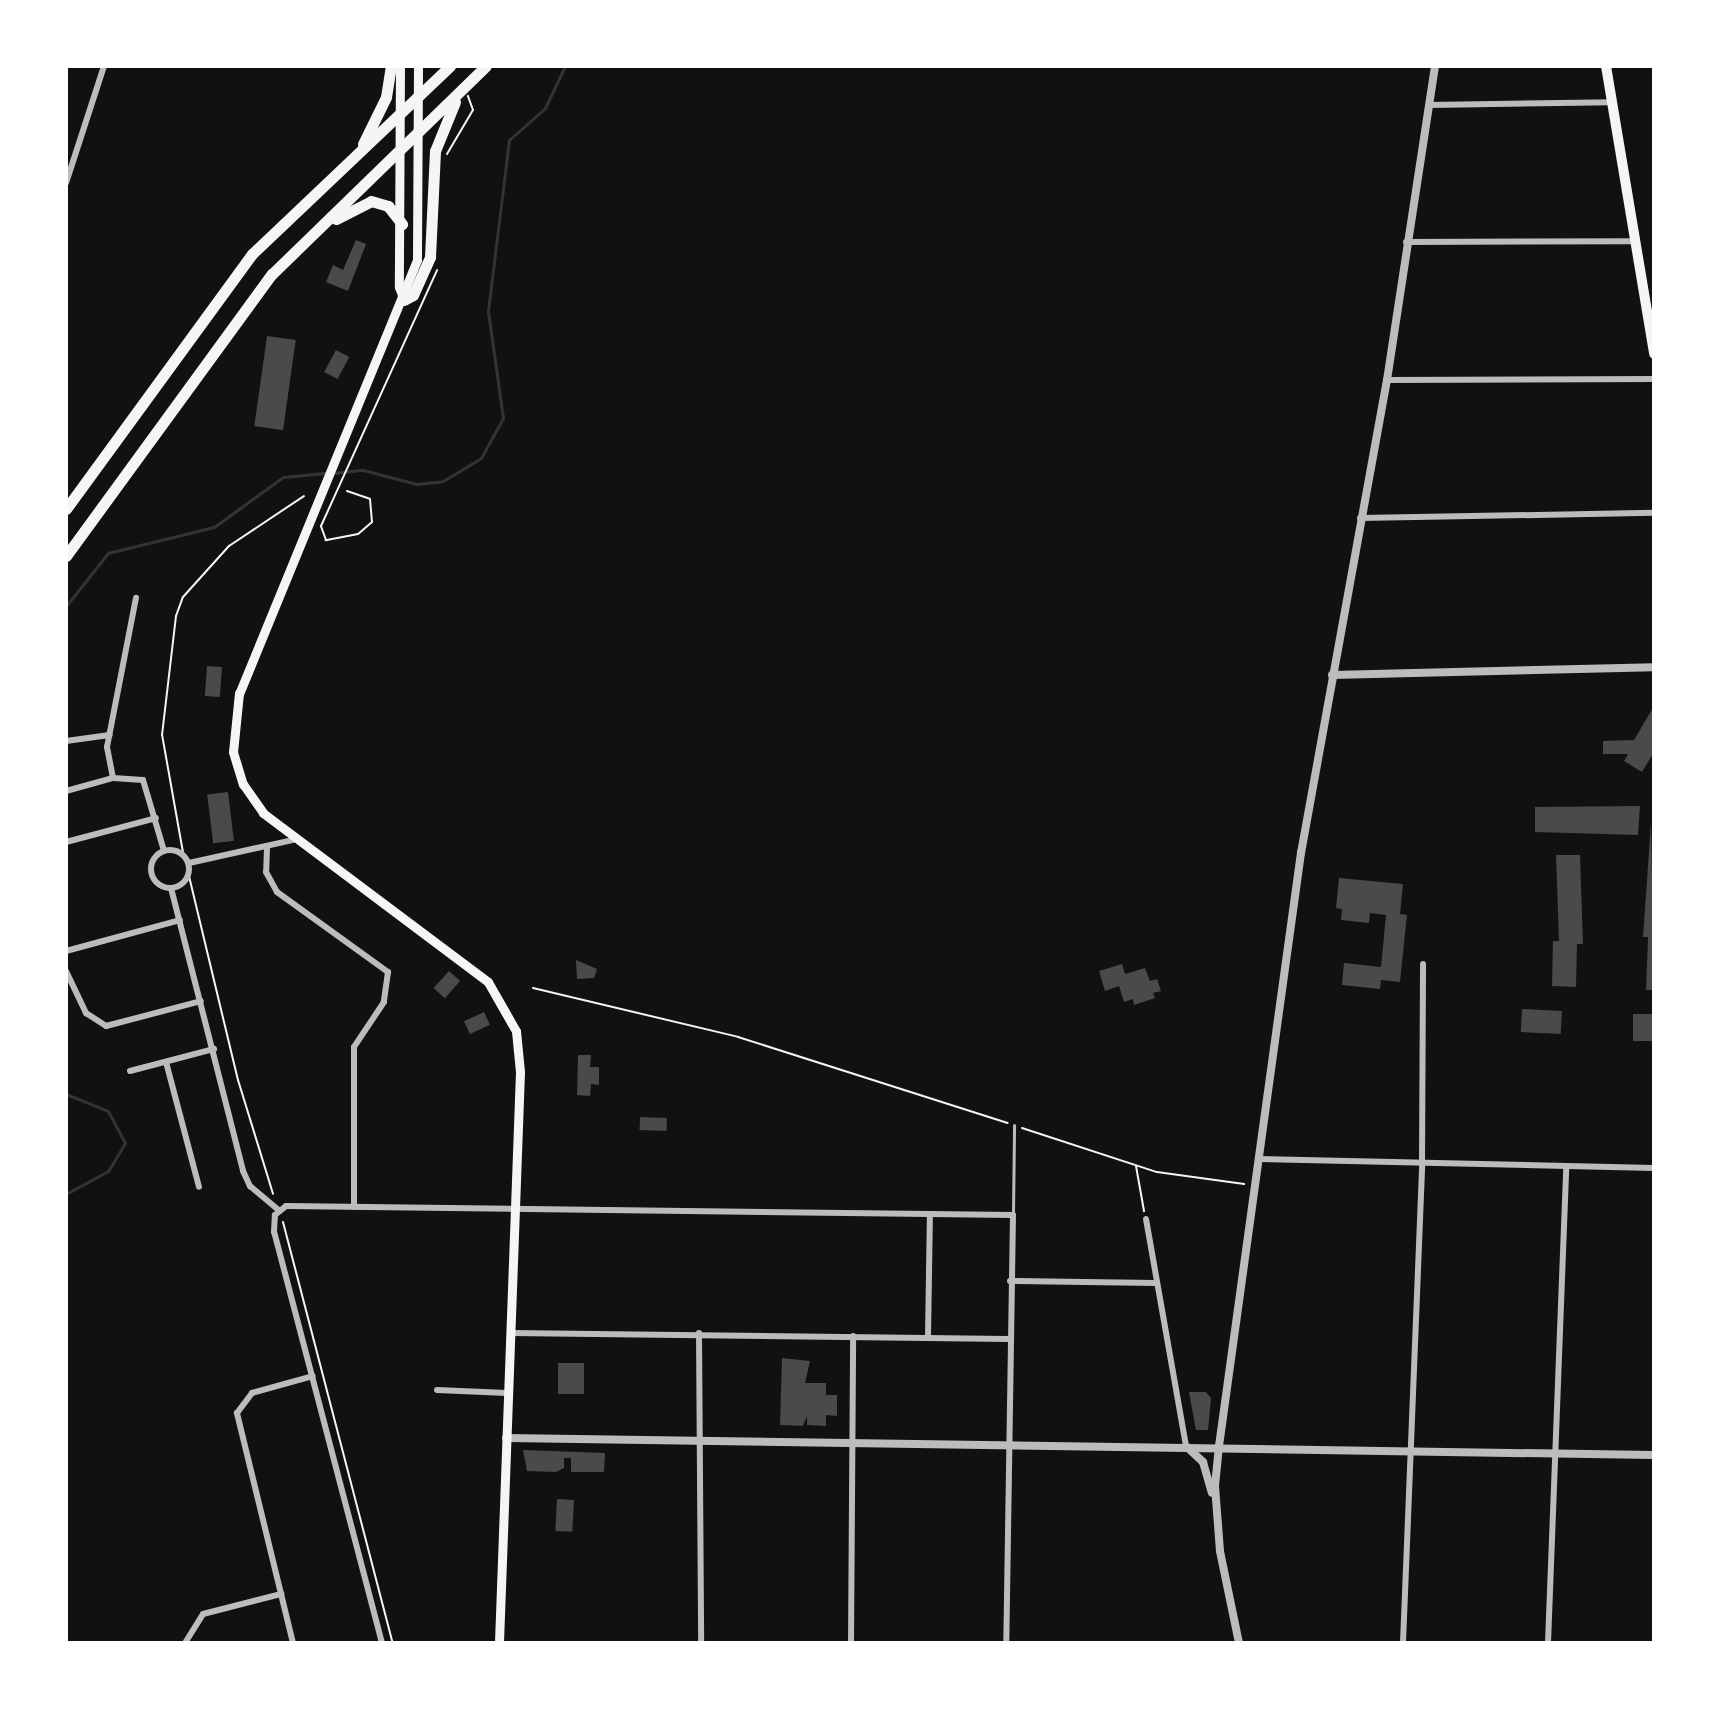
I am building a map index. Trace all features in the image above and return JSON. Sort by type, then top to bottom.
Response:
[{"type":"highway","points":[[359,153],[386,97],[391,66]]},
{"type":"highway","points":[[66,509],[228,283],[450,66]]},
{"type":"highway","points":[[66,556],[244,309],[312,234],[486,66]]},
{"type":"highway","points":[[404,300],[413,295],[430,257],[435,151],[462,89]]},
{"type":"highway","points":[[312,234],[371,201],[388,206],[402,224]]},
{"type":"main road","points":[[400,66],[402,224],[399,287],[404,300]]},
{"type":"main road","points":[[418,66],[421,239],[404,300],[239,693],[232,730],[243,784],[263,813],[293,840],[453,952],[501,997],[519,1046],[499,1643]]},
{"type":"main road","points":[[1606,66],[1654,354]]},
{"type":"street","points":[[66,183],[104,66]]},
{"type":"street","points":[[1216,1507],[1219,1446],[1298,869],[1387,380],[1435,66]]},
{"type":"street","points":[[1429,105],[1612,102]]},
{"type":"street","points":[[1406,242],[1636,241]]},
{"type":"street","points":[[1387,380],[1654,379]]},
{"type":"street","points":[[1360,518],[1654,513]]},
{"type":"street","points":[[113,778],[110,735],[136,598]]},
{"type":"street","points":[[1332,675],[1654,667]]},
{"type":"street","points":[[66,741],[110,735]]},
{"type":"street","points":[[66,791],[113,778],[143,780],[164,851]]},
{"type":"street","points":[[66,842],[156,818]]},
{"type":"street","points":[[189,863],[293,840]]},
{"type":"street","points":[[267,848],[266,872],[277,892],[384,965],[390,980],[384,1002],[354,1047],[354,1207]]},
{"type":"street","points":[[164,851],[178,851],[189,863],[189,875],[171,888],[158,884],[151,873],[152,861],[164,851]]},
{"type":"street","points":[[171,888],[243,1171],[250,1186],[279,1210],[354,1207],[1013,1215],[1006,1443],[1006,1643]]},
{"type":"street","points":[[66,951],[180,920]]},
{"type":"street","points":[[1403,1643],[1422,1162],[1423,964]]},
{"type":"street","points":[[66,971],[86,1013],[106,1026],[201,1001]]},
{"type":"street","points":[[130,1071],[214,1049]]},
{"type":"street","points":[[166,1062],[199,1187]]},
{"type":"street","points":[[1258,1159],[1654,1168]]},
{"type":"street","points":[[1548,1643],[1566,1166]]},
{"type":"street","points":[[279,1210],[274,1232],[382,1643]]},
{"type":"street","points":[[928,1337],[930,1214]]},
{"type":"street","points":[[1146,1219],[1186,1446],[1203,1462],[1216,1507],[1239,1643]]},
{"type":"street","points":[[1010,1281],[1155,1283]]},
{"type":"street","points":[[510,1333],[1008,1339]]},
{"type":"street","points":[[699,1333],[701,1643]]},
{"type":"street","points":[[851,1643],[853,1336]]},
{"type":"street","points":[[293,1643],[237,1413],[252,1393],[313,1376]]},
{"type":"street","points":[[437,1390],[507,1393]]},
{"type":"street","points":[[506,1438],[1219,1446],[1654,1455]]},
{"type":"street","points":[[185,1643],[203,1614],[281,1594]]},
{"type":"lane","points":[[1013,1215],[1014,1125]]},
{"type":"path","points":[[347,491],[361,492],[373,505],[372,522],[362,532],[333,541],[323,538],[321,526],[351,456]]},
{"type":"path","points":[[182,850],[162,735],[180,604],[237,539],[304,496]]},
{"type":"path","points":[[190,879],[238,1080],[274,1197]]},
{"type":"path","points":[[533,988],[738,1037],[1136,1165],[1255,1184]]},
{"type":"path","points":[[1136,1165],[1146,1219]]},
{"type":"path","points":[[284,1224],[393,1643]]},
{"type":"building","points":[[356,240],[366,244],[348,291],[326,282],[333,265],[343,270]]},
{"type":"building","points":[[267,336],[296,340],[283,430],[254,426]]},
{"type":"building","points":[[336,350],[349,357],[338,379],[324,372]]},
{"type":"building","points":[[207,666],[222,667],[220,697],[205,696]]},
{"type":"building","points":[[1654,706],[1654,752],[1642,772],[1624,761],[1628,754],[1603,754],[1603,741],[1634,740]]},
{"type":"building","points":[[228,792],[234,841],[213,843],[207,795]]},
{"type":"building","points":[[1640,806],[1638,835],[1535,832],[1535,807]]},
{"type":"building","points":[[1651,823],[1654,990],[1646,990],[1648,937],[1643,937]]},
{"type":"building","points":[[1556,855],[1580,855],[1583,944],[1577,944],[1576,987],[1552,986],[1553,941],[1559,941]]},
{"type":"building","points":[[1339,878],[1403,884],[1400,914],[1407,915],[1400,982],[1381,980],[1380,989],[1342,985],[1344,963],[1381,967],[1386,915],[1370,913],[1369,923],[1341,920],[1342,909],[1336,908]]},
{"type":"building","points":[[576,960],[597,969],[594,978],[577,979]]},
{"type":"building","points":[[1122,964],[1125,974],[1145,968],[1150,981],[1157,979],[1161,991],[1153,993],[1155,998],[1134,1005],[1133,999],[1124,1002],[1119,986],[1105,991],[1099,971]]},
{"type":"building","points":[[449,971],[460,981],[445,998],[434,988]]},
{"type":"building","points":[[1522,1009],[1562,1011],[1561,1034],[1521,1032]]},
{"type":"building","points":[[484,1012],[490,1025],[470,1034],[464,1021]]},
{"type":"building","points":[[1633,1014],[1654,1014],[1654,1041],[1633,1041]]},
{"type":"building","points":[[578,1055],[591,1055],[590,1067],[599,1067],[599,1085],[591,1084],[590,1096],[577,1095]]},
{"type":"building","points":[[640,1117],[667,1118],[667,1131],[640,1130]]},
{"type":"building","points":[[782,1358],[810,1361],[805,1383],[826,1383],[826,1395],[837,1395],[837,1416],[826,1415],[826,1426],[807,1425],[807,1416],[803,1426],[780,1425]]},
{"type":"building","points":[[558,1363],[584,1363],[584,1394],[558,1394]]},
{"type":"building","points":[[1189,1392],[1206,1392],[1211,1398],[1208,1430],[1196,1430]]},
{"type":"building","points":[[523,1450],[605,1453],[604,1472],[571,1472],[571,1458],[564,1458],[564,1468],[556,1472],[527,1471]]},
{"type":"building","points":[[557,1499],[574,1500],[572,1532],[555,1531]]},
{"type":"waterway","points":[[333,473],[363,470],[416,484],[443,481],[481,458],[503,418],[488,311],[509,140],[545,108],[565,66]]},
{"type":"waterway","points":[[66,606],[108,553],[214,527],[283,477],[325,473]]},
{"type":"waterway","points":[[66,1094],[108,1111],[125,1143],[108,1171],[66,1194]]}]
